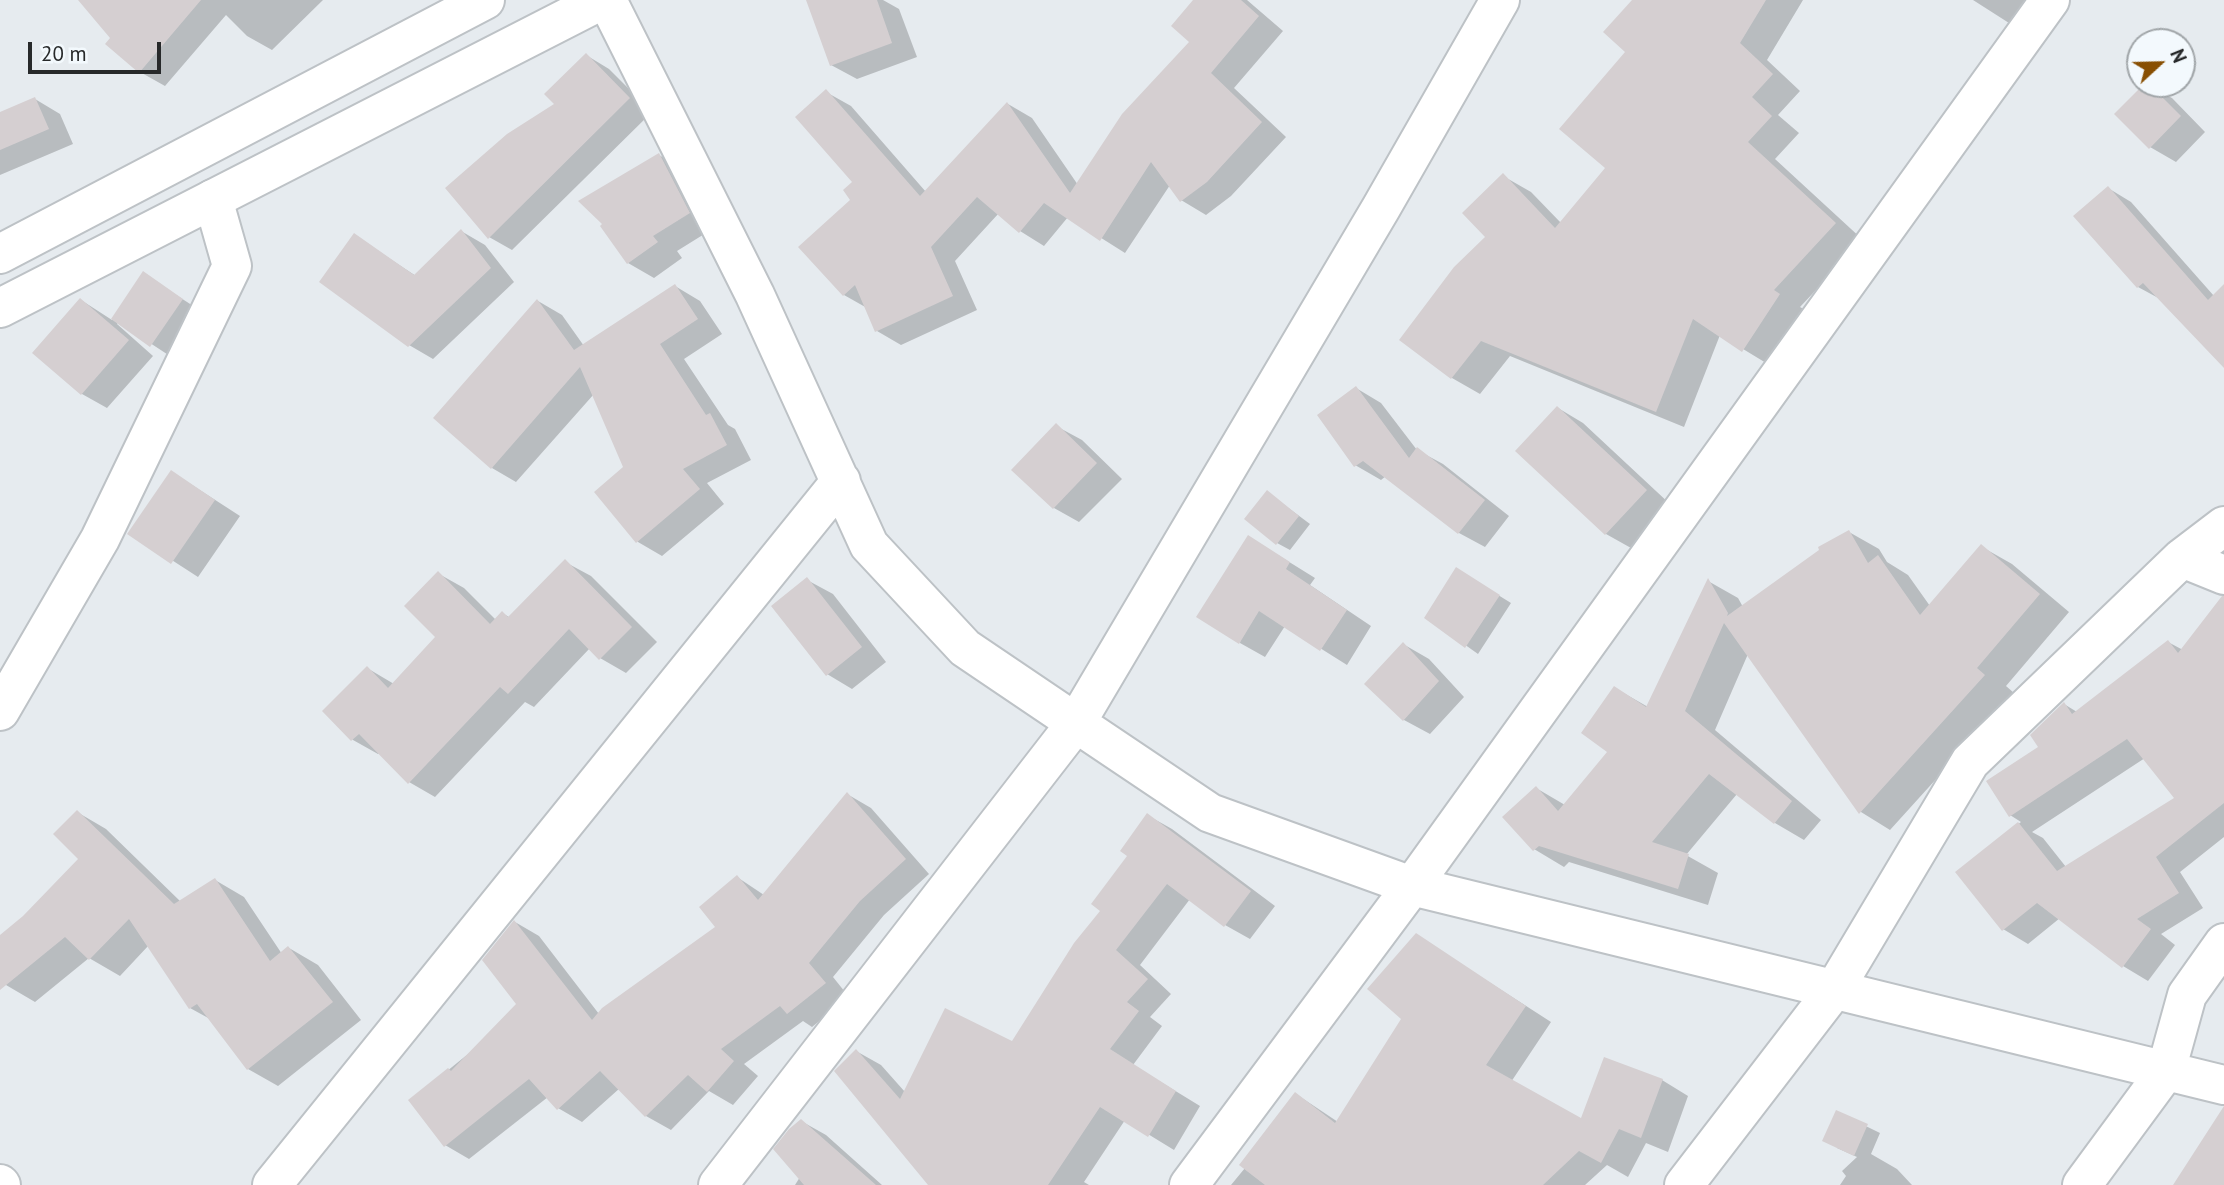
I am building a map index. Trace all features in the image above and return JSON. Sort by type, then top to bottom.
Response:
[{"type":"street","points":[[0,254],[485,0]]},
{"type":"street","points":[[0,308],[604,0],[755,295],[869,545],[965,648],[1210,813],[1412,886],[2224,1085]]},
{"type":"street","points":[[718,1185],[1076,723],[1381,208],[1500,0]]},
{"type":"street","points":[[1189,1185],[1412,886],[2050,0]]},
{"type":"street","points":[[0,711],[100,539],[232,266],[213,199]]},
{"type":"street","points":[[272,1185],[841,481]]},
{"type":"street","points":[[1684,1185],[1834,990],[1970,762],[2182,558],[2224,526]]},
{"type":"street","points":[[2182,558],[2224,575]]},
{"type":"street","points":[[2082,1185],[2166,1071],[2187,995],[2224,943]]},
{"type":"building","points":[[78,0],[201,0],[139,73],[105,44],[110,38]]},
{"type":"building","points":[[806,0],[877,0],[892,43],[830,66]]},
{"type":"building","points":[[1193,0],[1241,0],[1259,16],[1211,73],[1262,122],[1207,182],[1180,202],[1151,162],[1100,241],[1044,203],[1019,233],[977,197],[931,247],[953,296],[875,332],[855,285],[843,296],[798,247],[850,200],[843,190],[852,182],[795,117],[826,89],[920,196],[1007,102],[1070,193],[1122,114],[1189,42],[1171,26]]},
{"type":"building","points":[[1632,0],[1766,0],[1740,43],[1773,74],[1752,97],[1772,116],[1748,142],[1836,223],[1774,290],[1780,294],[1742,352],[1693,319],[1656,412],[1481,341],[1451,379],[1399,340],[1454,267],[1485,237],[1462,213],[1503,173],[1555,228],[1605,168],[1559,129],[1625,52],[1603,32]]},
{"type":"building","points":[[586,53],[630,98],[488,239],[445,188],[507,134],[554,104],[544,94]]},
{"type":"building","points":[[35,97],[49,129],[0,150],[0,112]]},
{"type":"building","points":[[2130,98],[2163,98],[2181,116],[2149,149],[2114,114]]},
{"type":"building","points":[[659,153],[690,213],[653,236],[658,242],[627,264],[600,226],[602,224],[578,201]]},
{"type":"building","points":[[2108,186],[2208,300],[2224,284],[2224,368],[2143,283],[2137,288],[2073,216]]},
{"type":"building","points":[[461,229],[491,268],[408,347],[319,282],[354,233],[414,275]]},
{"type":"building","points":[[143,271],[183,299],[150,347],[111,319]]},
{"type":"building","points":[[675,284],[698,319],[660,344],[706,415],[710,413],[727,445],[683,469],[700,489],[636,543],[594,492],[623,467],[580,367],[491,469],[433,418],[537,299],[574,350]]},
{"type":"building","points":[[80,298],[129,340],[81,395],[32,353]]},
{"type":"building","points":[[1356,386],[1409,458],[1417,447],[1485,500],[1458,534],[1363,461],[1354,467],[1317,415]]},
{"type":"building","points":[[1557,406],[1647,490],[1605,535],[1515,451]]},
{"type":"building","points":[[1056,423],[1097,463],[1053,509],[1011,470]]},
{"type":"building","points":[[171,470],[215,500],[171,564],[127,534]]},
{"type":"building","points":[[1267,490],[1299,516],[1276,545],[1244,519]]},
{"type":"building","points":[[1849,530],[1868,563],[1878,555],[1920,615],[1981,544],[2040,594],[1977,668],[1985,675],[1859,814],[1724,623],[1685,711],[1792,801],[1774,824],[1709,774],[1652,842],[1689,854],[1678,889],[1539,846],[1533,851],[1502,817],[1536,786],[1558,811],[1607,752],[1581,733],[1614,686],[1646,707],[1708,578],[1728,613],[1727,616],[1819,550],[1818,547]]},
{"type":"building","points":[[1248,535],[1290,562],[1286,569],[1347,610],[1320,651],[1259,611],[1239,644],[1196,617]]},
{"type":"building","points":[[565,559],[632,627],[599,660],[569,629],[508,694],[500,687],[408,784],[359,734],[351,741],[322,711],[367,666],[388,688],[435,637],[404,606],[438,571],[490,624],[502,611],[508,617]]},
{"type":"building","points":[[1456,567],[1500,595],[1465,648],[1424,618]]},
{"type":"building","points":[[807,577],[862,647],[826,676],[771,606]]},
{"type":"building","points":[[2222,596],[2224,803],[2156,857],[2179,893],[2137,919],[2151,929],[2122,968],[2037,903],[2002,931],[1955,872],[2018,822],[2057,871],[2174,798],[2127,739],[2009,817],[1986,781],[2038,747],[2030,735],[2064,702],[2072,714],[2168,640],[2178,653]]},
{"type":"building","points":[[1403,642],[1439,681],[1403,721],[1364,684]]},
{"type":"building","points":[[847,792],[906,859],[860,901],[809,963],[826,983],[787,1014],[780,1006],[721,1049],[734,1061],[707,1092],[688,1075],[645,1117],[600,1071],[557,1110],[529,1079],[444,1147],[408,1100],[448,1068],[451,1071],[516,1004],[482,960],[514,920],[592,1020],[602,1008],[715,927],[699,907],[737,875],[758,900]]},
{"type":"building","points":[[77,810],[174,904],[215,878],[270,961],[288,946],[333,1002],[247,1070],[197,1004],[189,1009],[129,919],[89,960],[65,937],[0,990],[0,935],[23,916],[78,859],[53,834]]},
{"type":"building","points":[[1147,813],[1251,891],[1224,927],[1167,884],[1116,950],[1148,979],[1127,1002],[1139,1011],[1110,1049],[1176,1091],[1148,1137],[1100,1107],[1048,1185],[928,1185],[834,1071],[856,1049],[900,1099],[945,1008],[1012,1041],[1074,943],[1100,911],[1091,904],[1127,856],[1120,851]]},
{"type":"building","points":[[1416,933],[1526,1006],[1486,1065],[1581,1118],[1604,1057],[1663,1079],[1641,1138],[1619,1129],[1601,1163],[1579,1151],[1543,1185],[1265,1185],[1239,1165],[1295,1092],[1335,1123],[1401,1019],[1367,989]]},
{"type":"building","points":[[2224,1106],[2224,1185],[2173,1185]]},
{"type":"building","points":[[1836,1110],[1868,1124],[1854,1156],[1822,1141]]},
{"type":"building","points":[[801,1119],[876,1185],[804,1185],[773,1149]]}]
